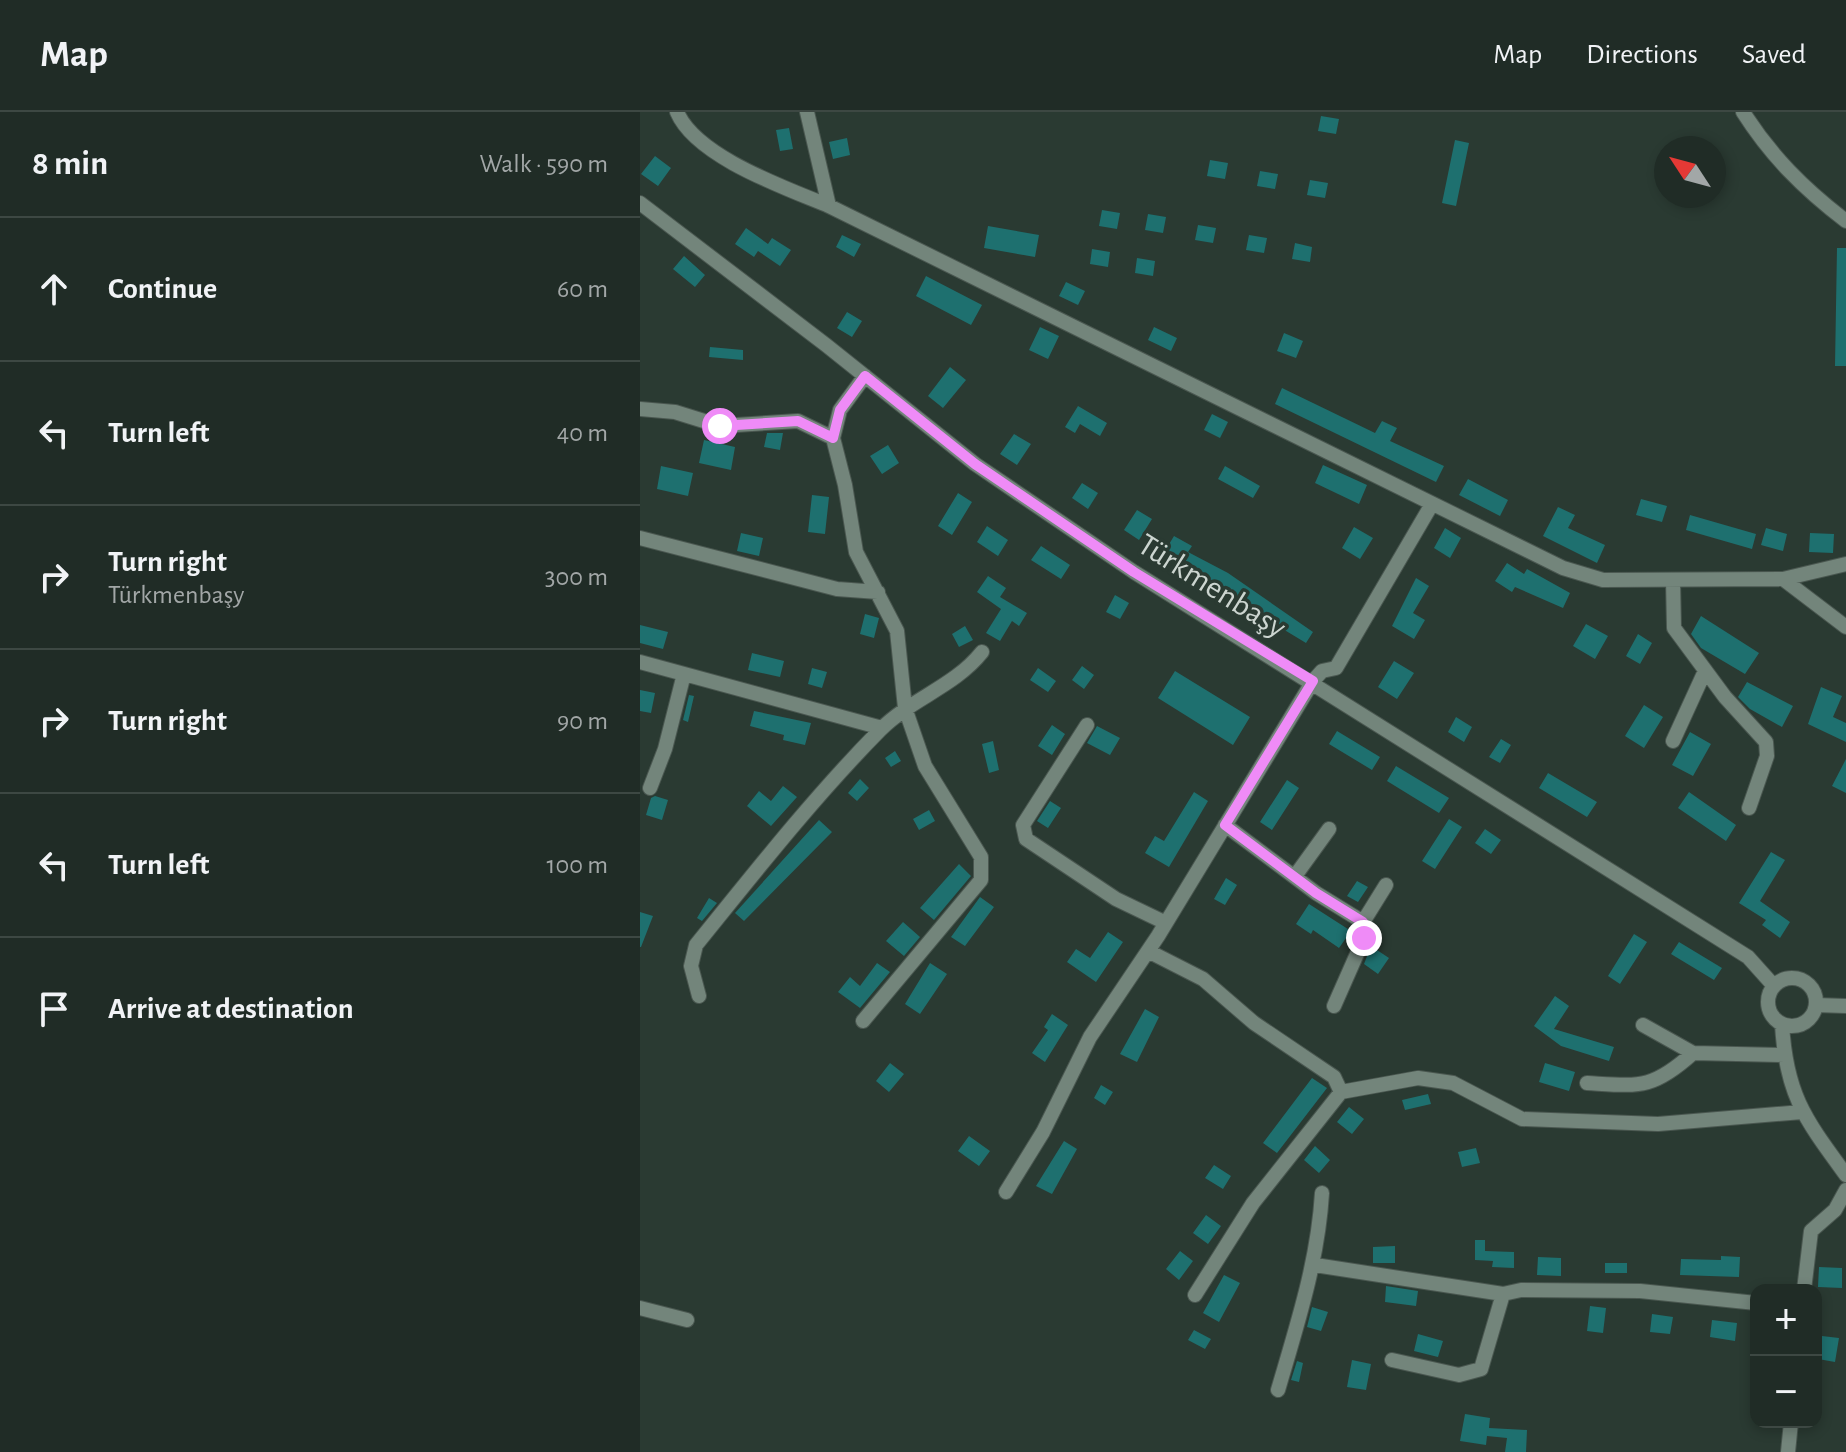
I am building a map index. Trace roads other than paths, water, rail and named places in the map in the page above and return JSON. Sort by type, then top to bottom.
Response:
[{"type":"street","points":[[677,112],[681,123],[735,166],[829,206],[1563,568],[1603,580],[1783,579],[1846,564]]},
{"type":"street","points":[[807,112],[829,206]]},
{"type":"street","points":[[1743,112],[1767,150],[1811,194],[1846,221]]},
{"type":"street","name":"Türkmenbaşy","points":[[640,203],[987,473],[1134,572],[1313,681],[1748,957],[1774,986]]},
{"type":"street","points":[[863,1021],[981,880],[981,857],[925,766],[905,708],[897,631],[856,552],[845,485],[833,438],[840,410],[865,376]]},
{"type":"street","points":[[640,409],[675,412],[720,426],[798,421],[833,438]]},
{"type":"street","points":[[1006,1192],[1043,1132],[1090,1037],[1166,923],[1313,681],[1322,671],[1336,668],[1432,504]]},
{"type":"street","points":[[640,538],[837,589],[878,592]]},
{"type":"street","points":[[1783,579],[1846,627]]},
{"type":"street","points":[[1673,580],[1674,628],[1705,671],[1766,742],[1767,756],[1749,808]]},
{"type":"street","points":[[699,996],[691,966],[696,945],[782,838],[882,728],[905,708],[966,672],[982,652]]},
{"type":"street","points":[[640,662],[882,728]]},
{"type":"street","points":[[1673,741],[1705,671]]},
{"type":"street","points":[[650,788],[665,749],[684,674]]},
{"type":"street","points":[[1087,725],[1023,825],[1026,839],[1116,899],[1166,923]]},
{"type":"street","points":[[1225,825],[1363,922]]},
{"type":"street","points":[[1295,876],[1329,829]]},
{"type":"street","points":[[1334,1006],[1364,938],[1363,922],[1386,885]]},
{"type":"street","points":[[1148,951],[1203,979],[1254,1023],[1334,1077],[1341,1092]]},
{"type":"street","points":[[1782,1024],[1802,1023],[1809,1019],[1816,1005],[1815,994],[1801,979],[1783,979],[1774,986],[1769,1008],[1782,1024],[1784,1066],[1802,1112],[1846,1175]]},
{"type":"street","points":[[1816,1005],[1846,1006]]},
{"type":"street","points":[[1643,1025],[1693,1053],[1784,1055]]},
{"type":"street","points":[[1587,1083],[1643,1086],[1671,1073],[1693,1053]]},
{"type":"street","points":[[1195,1295],[1253,1203],[1341,1092],[1418,1078],[1453,1083],[1522,1119],[1658,1124],[1802,1112]]},
{"type":"street","points":[[1805,1284],[1811,1231],[1835,1210],[1846,1190]]},
{"type":"street","points":[[1278,1390],[1298,1312],[1315,1265],[1322,1193]]},
{"type":"street","points":[[1315,1265],[1503,1294],[1521,1290],[1640,1291],[1750,1302]]},
{"type":"street","points":[[1392,1360],[1459,1375],[1481,1369],[1503,1294]]},
{"type":"street","points":[[640,1308],[687,1320]]},
{"type":"street","points":[[1788,1452],[1790,1428]]}]
